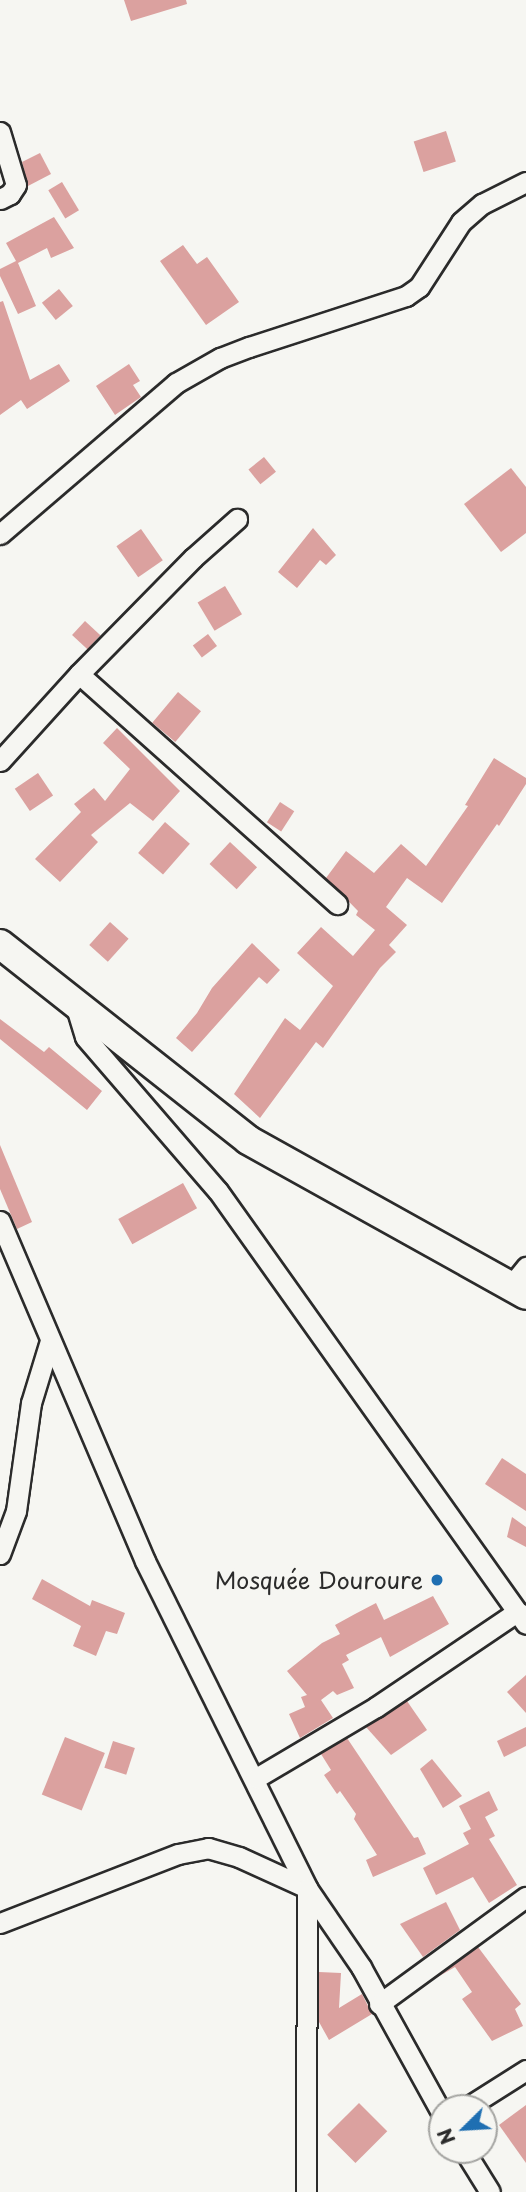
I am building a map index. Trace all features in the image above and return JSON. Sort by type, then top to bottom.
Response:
[{"type":"street","points":[[0,132],[16,185],[10,194],[0,199]]},
{"type":"street","points":[[0,534],[176,383],[220,358],[249,347],[406,296],[419,287],[461,222],[482,204],[526,181]]},
{"type":"street","points":[[0,761],[79,674],[193,558],[237,519]]},
{"type":"street","points":[[79,674],[337,904]]},
{"type":"street","points":[[0,944],[248,1140],[521,1283]]},
{"type":"street","points":[[75,1004],[85,1037],[218,1191],[523,1617],[256,1778]]},
{"type":"street","points":[[0,1222],[145,1561],[256,1778],[307,1888],[361,1967],[431,2094]]},
{"type":"street","points":[[0,1554],[16,1511],[32,1403],[50,1341]]},
{"type":"street","points":[[0,1923],[178,1854],[208,1847],[239,1857],[307,1888]]},
{"type":"street","points":[[306,2192],[307,1888]]},
{"type":"street","points":[[379,2004],[526,1898]]},
{"type":"street","points":[[488,2094],[526,2070]]},
{"type":"street","points":[[473,2164],[490,2192]]},
{"type":"building","points":[[124,0],[186,0],[187,4],[131,21]]},
{"type":"building","points":[[446,131],[456,161],[424,172],[414,142]]},
{"type":"building","points":[[40,153],[51,174],[28,186],[22,162]]},
{"type":"building","points":[[62,182],[79,210],[65,219],[48,190]]},
{"type":"building","points":[[54,217],[74,248],[51,258],[47,248],[18,263],[36,306],[18,314],[0,276],[0,269],[16,261],[6,243]]},
{"type":"building","points":[[183,245],[197,264],[207,257],[239,302],[206,325],[160,261]]},
{"type":"building","points":[[59,289],[73,306],[56,320],[42,303]]},
{"type":"building","points":[[3,301],[30,380],[59,364],[70,381],[27,409],[21,400],[0,415],[0,302]]},
{"type":"building","points":[[129,364],[140,381],[133,385],[141,397],[115,415],[96,386]]},
{"type":"building","points":[[264,457],[276,472],[260,484],[248,470]]},
{"type":"building","points":[[511,468],[526,487],[526,533],[501,552],[464,504]]},
{"type":"building","points":[[313,528],[336,555],[326,565],[320,560],[297,588],[278,572]]},
{"type":"building","points":[[141,529],[163,560],[138,577],[116,546]]},
{"type":"building","points":[[225,586],[242,614],[215,631],[198,602]]},
{"type":"building","points":[[85,621],[100,635],[87,649],[72,635]]},
{"type":"building","points":[[208,634],[217,646],[202,657],[193,645]]},
{"type":"building","points":[[178,692],[201,711],[175,742],[152,723]]},
{"type":"building","points":[[117,728],[180,791],[153,821],[130,803],[91,835],[98,842],[60,882],[35,859],[81,812],[74,804],[94,788],[105,801],[130,769],[103,743]]},
{"type":"building","points":[[494,758],[526,778],[526,784],[499,826],[497,824],[442,903],[407,878],[386,907],[407,925],[389,945],[396,952],[380,968],[323,1048],[316,1042],[260,1118],[234,1094],[285,1018],[300,1030],[333,986],[297,953],[321,927],[353,956],[375,930],[356,915],[358,911],[326,878],[346,851],[374,873],[401,844],[426,866],[468,806],[465,805]]},
{"type":"building","points":[[38,773],[53,795],[30,811],[15,789]]},
{"type":"building","points":[[280,802],[294,811],[281,831],[267,822]]},
{"type":"building","points":[[165,822],[190,844],[163,875],[138,853]]},
{"type":"building","points":[[230,842],[257,867],[237,889],[210,864]]},
{"type":"building","points":[[110,922],[129,939],[108,962],[89,945]]},
{"type":"building","points":[[252,943],[280,970],[267,984],[259,977],[192,1052],[176,1038],[197,1013],[212,988]]},
{"type":"building","points":[[0,1019],[44,1052],[49,1047],[102,1091],[87,1110],[0,1039]]},
{"type":"building","points":[[0,1145],[32,1222],[17,1229],[0,1189]]},
{"type":"building","points":[[183,1183],[197,1208],[132,1244],[118,1219]]},
{"type":"building","points":[[502,1458],[526,1474],[526,1511],[485,1484]]},
{"type":"building","points":[[512,1517],[526,1527],[526,1547],[507,1537]]},
{"type":"building","points":[[42,1579],[90,1606],[92,1600],[125,1613],[117,1634],[106,1631],[96,1656],[73,1646],[81,1626],[32,1599]]},
{"type":"building","points":[[433,1596],[449,1624],[390,1657],[381,1637],[346,1655],[349,1660],[342,1664],[354,1688],[337,1695],[333,1691],[321,1700],[333,1718],[300,1738],[289,1714],[305,1707],[301,1697],[307,1695],[287,1671],[322,1643],[340,1634],[335,1625],[376,1603],[384,1620]]},
{"type":"building","points":[[526,1675],[526,1713],[507,1692]]},
{"type":"building","points":[[407,1701],[427,1730],[391,1755],[366,1727]]},
{"type":"building","points":[[526,1727],[526,1746],[504,1757],[497,1741]]},
{"type":"building","points":[[65,1737],[105,1753],[82,1811],[42,1794]]},
{"type":"building","points":[[347,1738],[414,1838],[418,1837],[426,1854],[373,1877],[366,1860],[377,1855],[354,1819],[356,1814],[340,1791],[337,1794],[324,1775],[331,1770],[321,1754]]},
{"type":"building","points":[[113,1741],[135,1748],[126,1775],[104,1768]]},
{"type":"building","points":[[432,1759],[462,1796],[443,1808],[420,1769]]},
{"type":"building","points":[[489,1791],[498,1810],[485,1817],[495,1836],[489,1839],[517,1885],[489,1903],[473,1877],[436,1895],[423,1868],[469,1844],[463,1833],[471,1829],[459,1806]]},
{"type":"building","points":[[446,1902],[460,1930],[423,1957],[400,1924]]},
{"type":"building","points":[[478,1947],[521,2004],[515,2009],[523,2026],[492,2041],[462,1999],[472,1992],[455,1967],[436,1978]]},
{"type":"building","points":[[319,1972],[341,1973],[339,2008],[362,1994],[372,2014],[329,2040],[319,2022]]},
{"type":"building","points":[[359,2103],[387,2131],[355,2163],[327,2135]]},
{"type":"building","points":[[526,2105],[526,2163],[499,2125]]},
{"type":"place","name":"Mosquée Douroure","points":[[437,1580]]}]
